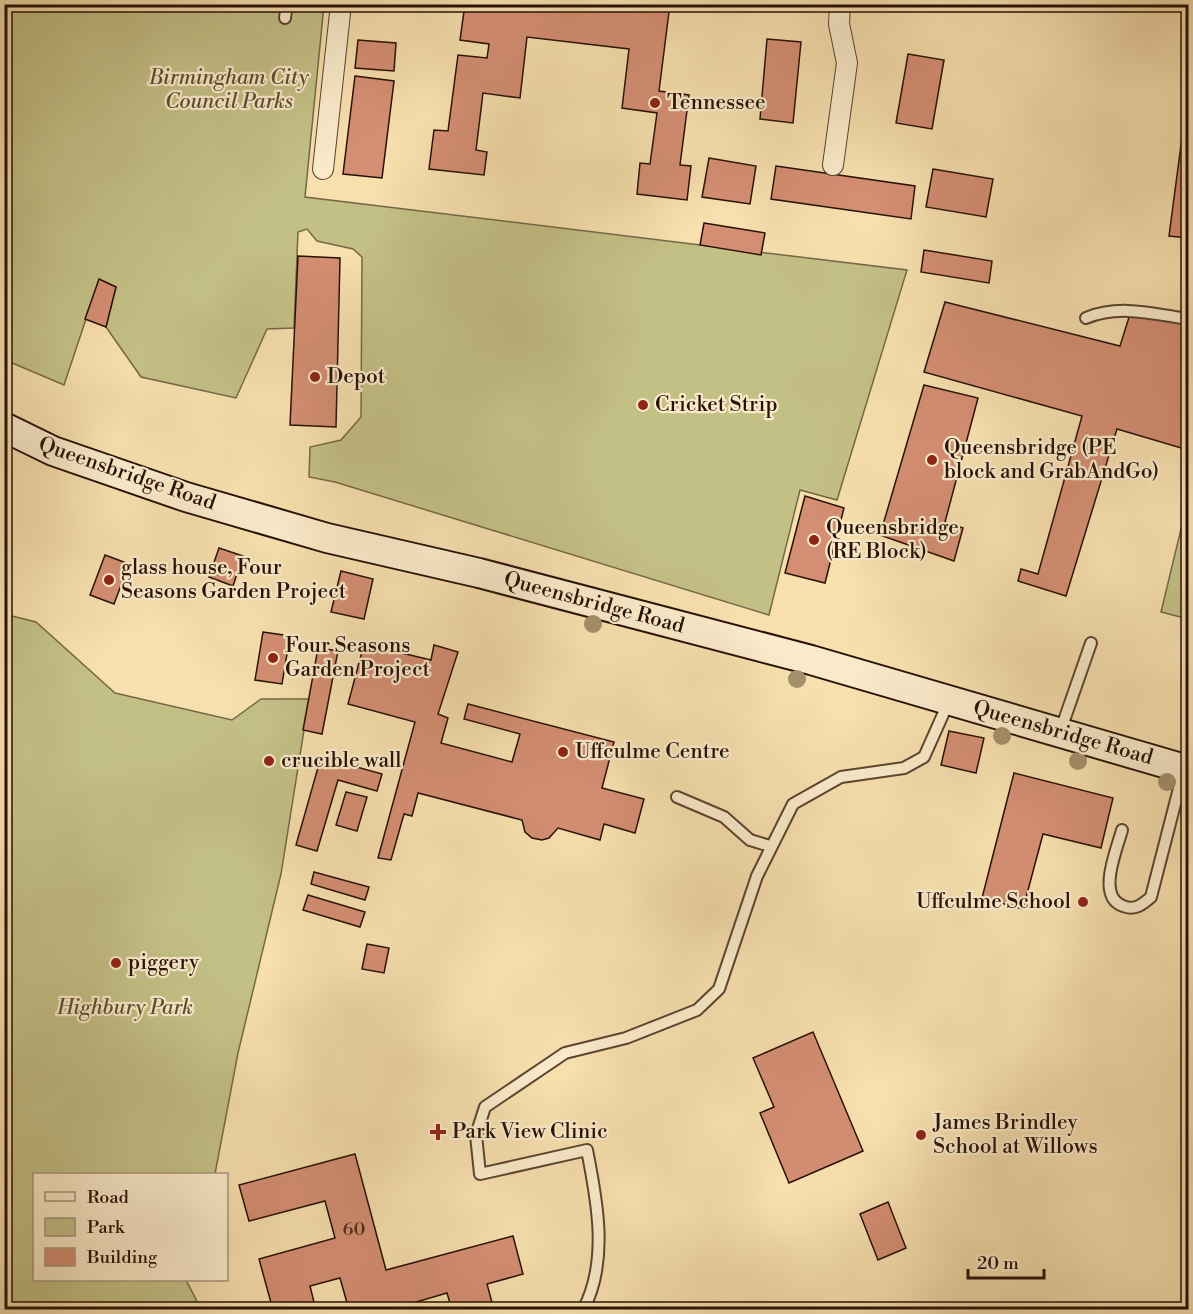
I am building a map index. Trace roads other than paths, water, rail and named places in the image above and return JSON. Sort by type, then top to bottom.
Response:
[{"type":"street","points":[[323,169],[340,4]]},
{"type":"street","points":[[833,165],[847,63],[839,24],[840,4]]},
{"type":"street","name":"Queensbridge Road","points":[[4,427],[53,451],[186,497],[327,538],[479,573],[811,660],[1186,769]]},
{"type":"lane","points":[[285,18],[287,4]]},
{"type":"lane","points":[[1086,318],[1101,311],[1122,310],[1188,319]]},
{"type":"lane","points":[[1060,732],[1091,643]]},
{"type":"lane","points":[[583,1310],[588,1300],[598,1253],[597,1199],[587,1150],[480,1174],[476,1135],[485,1107],[565,1053],[626,1038],[697,1010],[719,989],[757,876],[793,804],[841,777],[904,768],[924,757],[949,701]]},
{"type":"lane","points":[[1122,830],[1108,881],[1110,893],[1118,905],[1130,909],[1142,905],[1151,897],[1186,769]]},
{"type":"lane","points":[[677,797],[724,817],[750,840],[770,846]]},
{"type":"place","name":"Tennessee","points":[[655,103]]},
{"type":"place","name":"Depot","points":[[315,377]]},
{"type":"place","name":"Cricket Strip","points":[[643,405]]},
{"type":"place","name":"Queensbridge (PE block and GrabAndGo)","points":[[932,460]]},
{"type":"place","name":"Queensbridge (RE Block)","points":[[814,540]]},
{"type":"place","name":"glass house, Four Seasons Garden Project","points":[[109,580]]},
{"type":"place","name":"Four Seasons Garden Project","points":[[273,658]]},
{"type":"place","name":"Uffculme Centre","points":[[563,752]]},
{"type":"place","name":"crucible wall","points":[[269,761]]},
{"type":"place","name":"Uffculme School","points":[[1083,902]]},
{"type":"place","name":"piggery","points":[[116,963]]},
{"type":"place","name":"Park View Clinic","points":[[438,1132]]},
{"type":"place","name":"James Brindley School at Willows","points":[[921,1135]]},
{"type":"park label","name":"Birmingham City Council Parks","points":[[229,90]]},
{"type":"park label","name":"Highbury Park","points":[[125,1008]]}]
